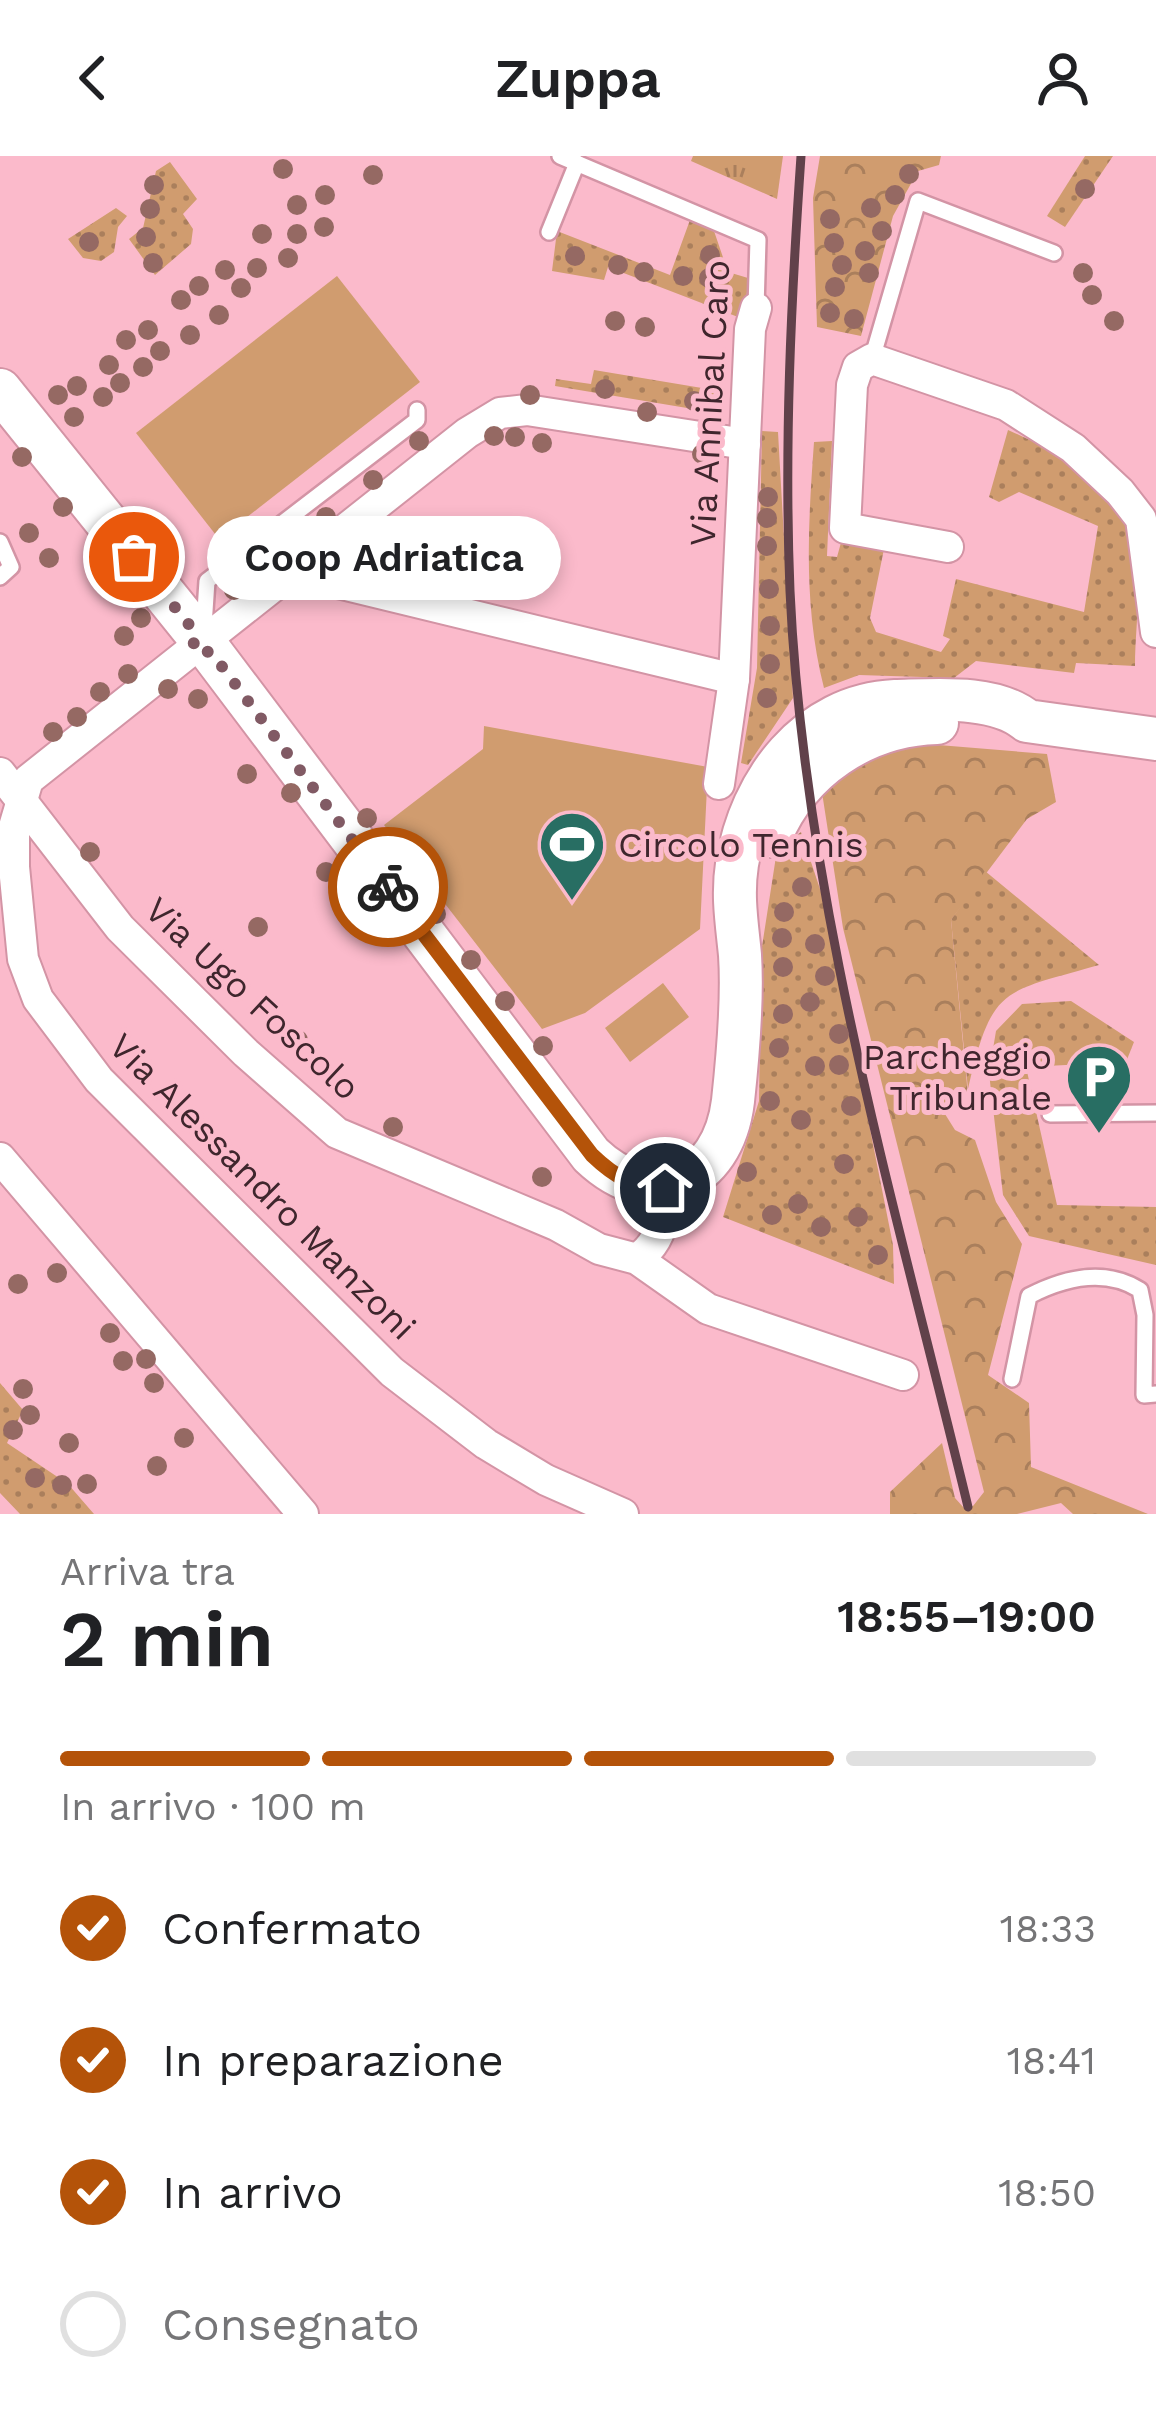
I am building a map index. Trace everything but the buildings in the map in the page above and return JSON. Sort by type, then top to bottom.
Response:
[{"type":"street","name":"Via Annibal Caro","points":[[719,784],[734,679],[756,308]]},
{"type":"street","points":[[947,547],[845,528],[852,386],[858,367],[872,358],[1006,404],[1073,448],[1120,492],[1141,520],[1156,632]]},
{"type":"street","points":[[0,390],[203,639],[592,1155],[661,1173],[708,1161],[733,1106],[740,953],[734,929],[737,864],[752,809],[796,742],[844,710],[882,702],[942,699],[1014,710],[1027,721],[1156,739]]},
{"type":"street","points":[[21,800],[28,780],[466,433],[500,413],[527,410],[745,444]]},
{"type":"street","points":[[299,565],[309,576],[734,679]]},
{"type":"street","name":"Via Ugo Foscolo","points":[[0,773],[120,928],[246,1053],[337,1133],[556,1225],[599,1249],[638,1259],[708,1309],[903,1375]]},
{"type":"street","name":"Via Alessandro Manzoni","points":[[21,800],[14,867],[23,959],[38,999],[62,1037],[392,1372],[486,1444],[546,1480],[623,1514]]},
{"type":"street","points":[[0,1158],[303,1514]]},
{"type":"street","points":[[638,1259],[656,1239],[661,1173]]},
{"type":"lane","name":"Via Annibal Caro","points":[[560,156],[758,240],[756,308]]},
{"type":"lane","points":[[549,232],[577,163]]},
{"type":"lane","points":[[872,358],[918,201],[1054,253]]},
{"type":"lane","points":[[203,639],[207,581],[417,420],[417,410]]},
{"type":"lane","points":[[0,542],[11,568],[0,577]]},
{"type":"lane","points":[[1049,1114],[1156,1113]]},
{"type":"lane","points":[[1012,1379],[1029,1296],[1079,1277],[1127,1282],[1140,1290],[1145,1315],[1144,1395],[1156,1394]]},
{"type":"green space","points":[[693,156],[783,156],[777,199],[691,161]]},
{"type":"green space","points":[[820,156],[941,156],[939,165],[918,171],[893,216],[861,336],[817,327],[813,198]]},
{"type":"green space","points":[[1085,156],[1113,156],[1065,227],[1047,216]]},
{"type":"green space","points":[[170,162],[197,199],[183,214],[193,229],[191,244],[155,275],[129,239],[143,228],[156,171]]},
{"type":"green space","points":[[116,208],[127,216],[118,227],[114,252],[101,261],[83,258],[68,239]]},
{"type":"green space","points":[[690,220],[714,231],[728,272],[748,278],[746,305],[741,304],[738,317],[608,267],[604,280],[552,271],[557,231],[670,275]]},
{"type":"green space","points":[[337,276],[420,382],[219,539],[136,433]]},
{"type":"green space","points":[[594,370],[714,390],[711,412],[555,386],[556,379],[591,384]]},
{"type":"green space","points":[[1008,430],[1078,468],[1123,509],[1138,559],[1135,666],[1076,663],[1074,673],[976,661],[954,678],[859,675],[824,688],[810,596],[814,442],[832,441],[827,556],[837,557],[842,539],[884,549],[870,618],[876,632],[941,652],[950,639],[943,636],[956,579],[1084,612],[1098,526],[1019,492],[999,502],[989,497]]},
{"type":"green space","points":[[762,431],[778,432],[793,698],[748,765],[741,763],[757,668]]},
{"type":"green space","name":"Circolo Tennis","points":[[484,726],[708,767],[700,929],[585,1013],[542,1029],[384,825],[483,749]]},
{"type":"green space","points":[[914,743],[1047,754],[1056,802],[1027,819],[951,920],[968,1095],[945,1114],[955,1130],[975,1140],[996,1202],[1022,1244],[988,1375],[1029,1403],[1031,1467],[1148,1514],[1073,1514],[1061,1503],[1017,1514],[890,1514],[890,1492],[942,1443],[955,1498],[964,1508],[973,1506],[984,1492],[843,928],[821,786],[839,769]]},
{"type":"green space","points":[[801,832],[826,907],[893,1245],[894,1284],[723,1217],[759,1101],[761,953],[777,850]]},
{"type":"green space","points":[[985,871],[1099,965],[1021,989],[1006,999],[985,1030],[968,1089],[951,920]]},
{"type":"green space","points":[[663,983],[689,1017],[630,1062],[605,1028]]},
{"type":"green space","points":[[1071,1001],[1134,1042],[1126,1062],[1026,1067],[1057,1205],[1156,1207],[1156,1265],[1029,1236],[1003,1195],[989,1073],[996,1031],[1022,1004]]},
{"type":"green space","points":[[0,1383],[23,1410],[7,1443],[68,1484],[94,1514],[20,1514],[0,1493]]},
{"type":"railway","points":[[801,156],[788,482],[799,707],[833,938],[857,1053],[968,1507]]},
{"type":"way so far","points":[[134,557],[195,632],[190,642],[193,650],[203,655],[211,652],[388,887]]},
{"type":"place","name":"Coop Adriatica","points":[[134,557]]},
{"type":"place","name":"Circolo Tennis","points":[[572,903]]},
{"type":"place","name":"Parcheggio Tribunale","points":[[1099,1136]]},
{"type":"route","points":[[388,887],[592,1155],[613,1176],[635,1186],[665,1188]]}]
